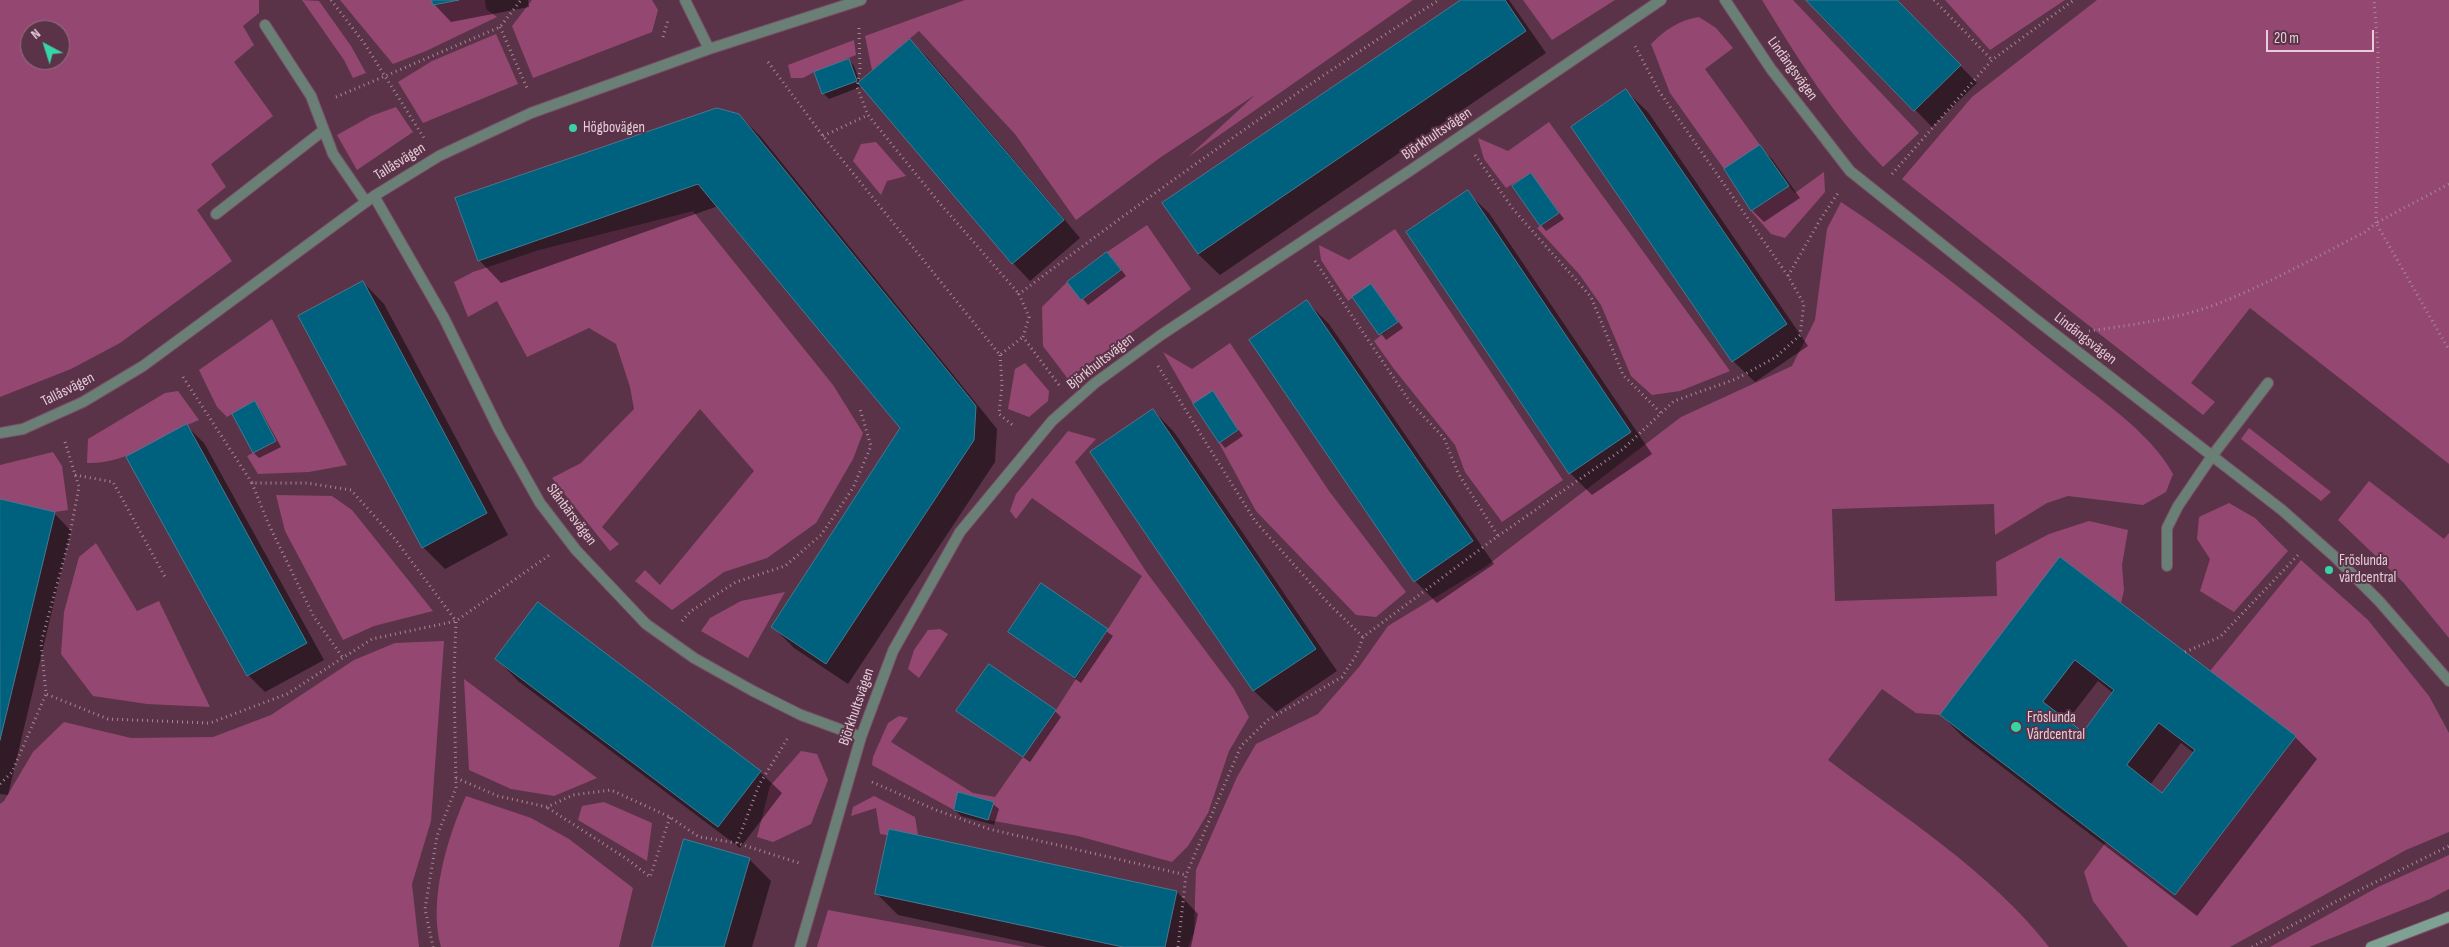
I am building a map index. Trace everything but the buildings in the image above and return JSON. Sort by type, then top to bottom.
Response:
[{"type":"main road","points":[[2371,947],[2449,917]]},
{"type":"street","points":[[685,0],[708,49]]},
{"type":"street","name":"Tallåsvägen","points":[[0,433],[23,429],[83,402],[143,366],[370,199],[438,156],[531,113],[708,49],[861,0]]},
{"type":"street","name":"Björkhultsvägen","points":[[800,947],[861,737],[893,651],[960,532],[1052,421],[1095,383],[1146,346],[1661,0]]},
{"type":"street","name":"Lindängsvägen","points":[[1725,0],[1772,69],[1850,171],[1875,193],[2314,538],[2379,601],[2449,681]]},
{"type":"street","name":"Slånbärsvägen","points":[[265,25],[311,96],[334,154],[370,199],[444,318],[499,430],[540,503],[569,541],[646,624],[694,658],[753,691],[801,714],[861,737]]},
{"type":"street","points":[[216,214],[324,130]]},
{"type":"street","points":[[2168,566],[2167,528],[2178,506],[2212,456],[2268,383]]},
{"type":"path","points":[[331,0],[364,43],[424,138]]},
{"type":"path","points":[[315,106],[384,75],[411,67],[500,27],[521,0]]},
{"type":"path","points":[[1019,294],[1356,52],[1439,0]]},
{"type":"path","points":[[1934,0],[1992,60]]},
{"type":"path","points":[[1875,193],[1992,60],[2074,0]]},
{"type":"path","points":[[2374,0],[2378,49],[2376,223],[2449,350]]},
{"type":"path","points":[[1178,947],[1186,875],[1241,746],[1268,720],[1342,677],[1357,654],[1363,637],[1498,536],[1623,449],[1674,401],[1736,379],[1776,357],[1800,335],[1804,304],[1788,276],[1659,91],[1624,25]]},
{"type":"path","points":[[500,27],[527,90]]},
{"type":"path","points":[[860,28],[860,70],[857,87],[868,115],[937,200],[1019,294],[1029,317],[1023,337],[1000,355]]},
{"type":"path","points":[[768,62],[824,136],[1000,355],[1002,384],[999,414],[1033,443]]},
{"type":"path","points":[[824,136],[868,115]]},
{"type":"path","points":[[1461,136],[1513,209],[1591,297],[1623,375],[1662,413]]},
{"type":"path","points":[[1788,276],[1850,171]]},
{"type":"path","points":[[2057,336],[2140,323],[2215,304],[2283,275],[2365,232],[2376,223],[2449,184]]},
{"type":"path","points":[[1302,242],[1410,402],[1444,438],[1458,473],[1498,536]]},
{"type":"path","points":[[1023,337],[1072,403]]},
{"type":"path","points":[[1146,346],[1255,521],[1329,604],[1363,637]]},
{"type":"path","points":[[183,377],[252,483],[268,523],[314,617],[343,658]]},
{"type":"path","points":[[667,638],[691,611],[736,582],[785,566],[821,535],[853,488],[870,446],[860,409]]},
{"type":"path","points":[[0,784],[12,772],[46,694],[42,643],[68,544],[79,487],[65,442]]},
{"type":"path","points":[[75,475],[113,482],[164,577]]},
{"type":"path","points":[[252,483],[307,483],[351,490],[395,539],[456,621],[454,676],[456,788],[436,836],[425,909],[433,947]]},
{"type":"path","points":[[2185,652],[2220,637],[2314,538]]},
{"type":"path","points":[[46,694],[108,719],[210,723],[287,694],[372,639],[456,621],[569,541]]},
{"type":"path","points":[[738,843],[759,786],[801,714]]},
{"type":"path","points":[[851,772],[936,810],[989,830],[1186,875]]},
{"type":"path","points":[[456,778],[498,796],[547,807],[627,859],[650,877],[670,817]]},
{"type":"path","points":[[547,807],[573,795],[612,790],[670,817],[699,837],[738,843],[822,870]]},
{"type":"path","points":[[2252,947],[2337,901],[2449,846]]},
{"type":"shaded area","points":[[0,0],[259,0],[259,13],[243,26],[254,45],[234,62],[273,116],[211,164],[226,187],[197,210],[232,261],[120,343],[71,369],[0,397]]},
{"type":"shaded area","points":[[302,0],[319,1],[351,46],[366,73],[353,78],[344,60]]},
{"type":"shaded area","points":[[340,0],[432,0],[433,5],[459,0],[485,0],[486,9],[497,17],[426,51],[393,64]]},
{"type":"shaded area","points":[[532,0],[652,0],[658,10],[652,32],[533,78],[512,26]]},
{"type":"shaded area","points":[[965,0],[1413,0],[1188,157],[1255,95],[1161,157],[1076,220],[1015,134],[919,31],[872,70],[865,36]]},
{"type":"shaded area","points":[[1523,0],[1615,0],[1552,40]]},
{"type":"shaded area","points":[[1762,0],[1793,0],[1919,133],[1883,167],[1833,108],[1803,66]]},
{"type":"shaded area","points":[[1945,0],[2065,0],[1990,50]]},
{"type":"shaded area","points":[[2097,0],[2449,0],[2449,464],[2250,308],[2191,383],[2215,402],[2203,415],[1902,179],[1972,97]]},
{"type":"shaded area","points":[[1699,17],[1716,28],[1733,48],[1705,69],[1760,145],[1724,169],[1670,93],[1651,44],[1673,26]]},
{"type":"shaded area","points":[[496,34],[518,84],[423,123],[398,82],[432,61]]},
{"type":"shaded area","points":[[854,40],[856,55],[803,78],[791,78],[788,65]]},
{"type":"shaded area","points":[[396,107],[413,132],[357,170],[337,135],[371,116]]},
{"type":"shaded area","points":[[1549,122],[1730,371],[1680,391],[1652,395],[1631,376],[1601,305],[1579,274],[1537,228],[1559,213],[1531,173],[1506,188],[1484,159],[1478,138],[1508,151]]},
{"type":"shaded area","points":[[876,142],[906,176],[887,181],[881,195],[853,161],[861,144]]},
{"type":"shaded area","points":[[1824,172],[1825,192],[1785,238],[1771,234],[1751,211],[1789,186],[1795,193]]},
{"type":"shaded area","points":[[1841,202],[1951,281],[2137,429],[2163,458],[2173,474],[2166,492],[2143,505],[2068,496],[2047,503],[1995,535],[1994,504],[1832,509],[1835,601],[1997,596],[1996,562],[2049,534],[2089,521],[2128,530],[2122,565],[2124,590],[2121,603],[2060,557],[1940,715],[1916,713],[1882,689],[1828,760],[1973,870],[2026,920],[2049,947],[1188,947],[1194,932],[1196,870],[1237,777],[1256,744],[1318,714],[1359,667],[1388,626],[1485,567],[1681,417],[1792,366],[1815,320],[1827,229]]},
{"type":"shaded area","points":[[693,211],[833,385],[863,433],[853,459],[816,523],[767,558],[724,572],[672,610],[635,581],[645,570],[660,585],[754,471],[700,409],[602,527],[619,544],[610,551],[552,478],[581,463],[634,409],[630,387],[616,344],[589,328],[527,357],[497,301],[468,317],[454,282],[473,272],[539,250]]},
{"type":"shaded area","points":[[1147,225],[1191,289],[1068,379],[1043,346],[1042,307],[1067,282],[1081,300],[1121,270],[1107,252]]},
{"type":"shaded area","points":[[1395,229],[1563,480],[1502,522],[1465,472],[1455,445],[1374,341],[1398,322],[1371,284],[1348,301],[1321,260],[1319,245],[1349,260]]},
{"type":"shaded area","points":[[272,319],[347,465],[309,472],[258,474],[247,456],[276,441],[254,401],[227,417],[217,407],[199,370]]},
{"type":"shaded area","points":[[1230,343],[1329,491],[1406,592],[1376,617],[1356,615],[1256,511],[1219,443],[1238,430],[1213,392],[1193,404],[1163,352],[1192,369]]},
{"type":"shaded area","points":[[1025,363],[1049,391],[1048,401],[1029,417],[1008,409],[1015,369]]},
{"type":"shaded area","points":[[178,391],[199,420],[132,454],[103,462],[87,463],[88,439],[165,393]]},
{"type":"shaded area","points":[[2249,428],[2331,492],[2321,501],[2241,439]]},
{"type":"shaded area","points":[[1068,431],[1096,439],[1075,462],[1147,573],[1234,689],[1249,717],[1229,751],[1208,813],[1188,846],[1172,862],[1078,836],[988,820],[993,802],[959,792],[954,810],[872,765],[873,757],[888,723],[899,716],[908,718],[891,742],[973,793],[995,797],[1056,710],[1142,576],[1032,498],[1016,519],[1010,511],[1016,494]]},
{"type":"shaded area","points":[[53,452],[62,466],[68,510],[55,512],[0,499],[0,465]]},
{"type":"shaded area","points":[[2369,481],[2444,539],[2449,533],[2449,638],[2403,582],[2338,520]]},
{"type":"shaded area","points":[[276,495],[332,496],[352,510],[433,611],[374,626],[343,640],[285,531]]},
{"type":"shaded area","points":[[2229,503],[2255,518],[2288,551],[2234,612],[2200,591],[2210,559],[2197,539],[2199,517]]},
{"type":"shaded area","points":[[96,543],[137,611],[159,601],[210,707],[147,704],[93,696],[61,654],[64,612],[79,557]]},
{"type":"shaded area","points":[[2301,560],[2368,620],[2429,696],[2449,733],[2449,832],[2406,850],[2230,947],[2128,947],[2093,901],[2084,872],[2106,842],[2175,895],[2296,736],[2210,671]]},
{"type":"shaded area","points":[[785,592],[748,658],[701,631],[710,618],[741,601]]},
{"type":"shaded area","points":[[940,629],[948,634],[919,678],[908,669],[914,650],[928,630]]},
{"type":"shaded area","points":[[444,641],[431,821],[412,884],[419,947],[0,947],[0,804],[4,801],[33,752],[64,722],[131,738],[213,737],[271,715],[354,660],[395,643]]},
{"type":"shaded area","points":[[464,679],[597,778],[554,796],[511,789],[469,770]]},
{"type":"shaded area","points":[[801,751],[817,754],[828,780],[811,824],[773,842],[757,837],[770,786]]},
{"type":"shaded area","points":[[466,796],[531,818],[569,839],[633,888],[619,947],[441,947],[438,929],[438,891],[446,850]]},
{"type":"shaded area","points":[[874,796],[915,817],[918,835],[889,829],[887,835],[880,834],[876,808],[851,816],[853,807]]},
{"type":"shaded area","points":[[604,802],[652,823],[647,861],[578,820],[582,806]]},
{"type":"shaded area","points":[[2449,855],[2449,889],[2430,899],[2309,947],[2270,947],[2378,887]]},
{"type":"shaded area","points":[[828,910],[1026,947],[817,947]]},
{"type":"place","name":"Högbovägen","points":[[573,128]]},
{"type":"place","name":"Fröslunda vårdcentral","points":[[2329,570]]},
{"type":"place","name":"Fröslunda Vårdcentral","points":[[2016,727]]}]
